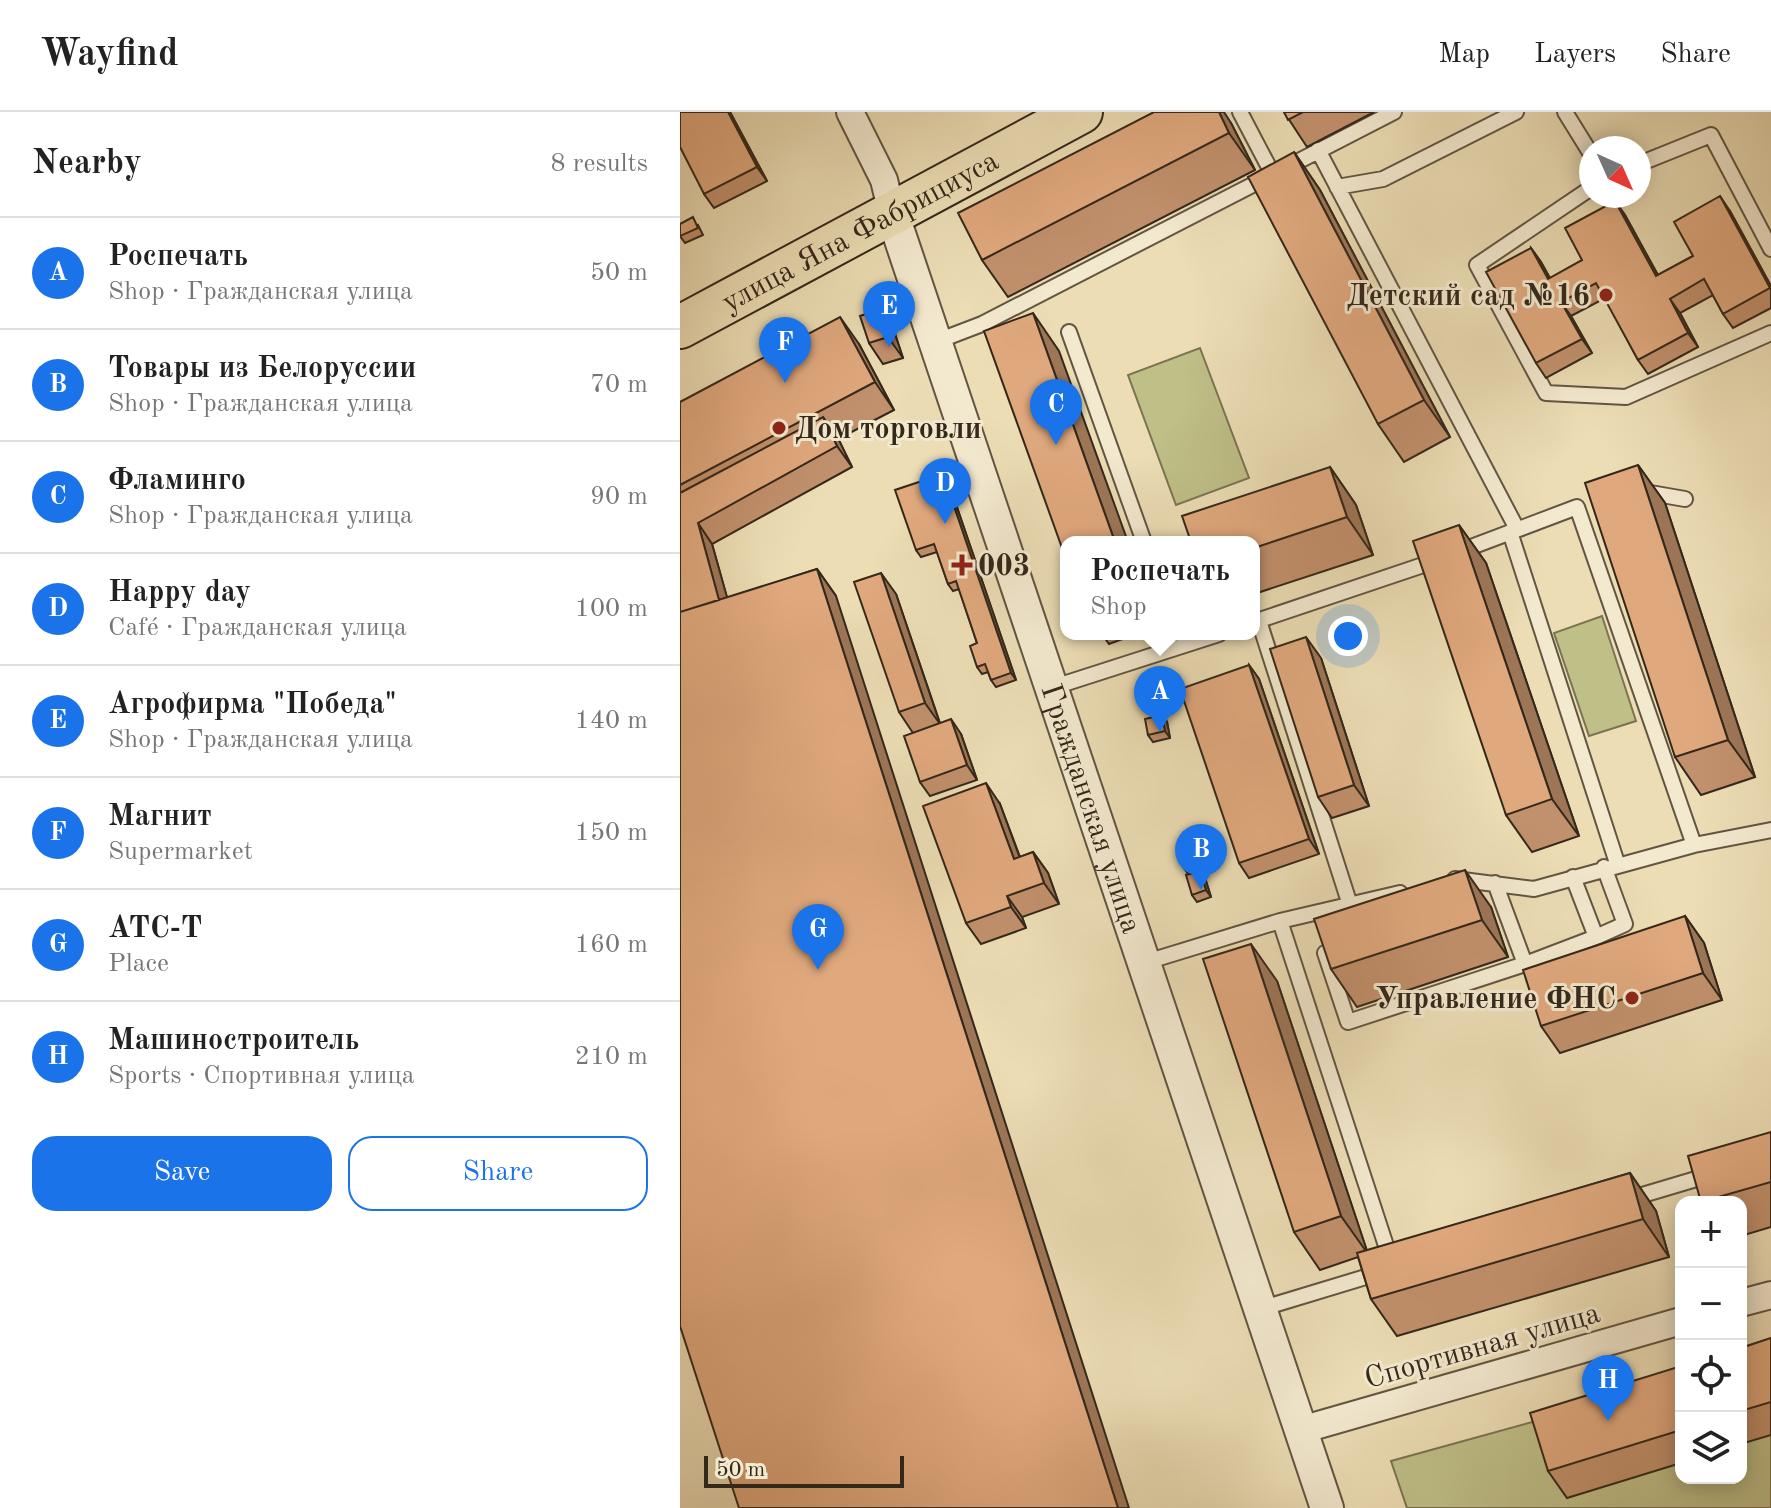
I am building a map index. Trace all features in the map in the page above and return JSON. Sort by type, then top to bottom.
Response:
[{"type":"main road","name":"улица Яна Фабрициуса","points":[[680,327],[1081,112]]},
{"type":"street","name":"Гражданская улица","points":[[850,112],[884,180],[935,342],[1327,1508]]},
{"type":"street","points":[[1747,1301],[1771,1295]]},
{"type":"street","name":"Спортивная улица","points":[[1301,1430],[1675,1323]]},
{"type":"lane","points":[[1240,112],[1272,173]]},
{"type":"lane","points":[[935,342],[982,324],[1394,112]]},
{"type":"lane","points":[[1337,187],[1383,179],[1516,112]]},
{"type":"lane","points":[[1565,112],[1580,136]]},
{"type":"lane","points":[[1651,159],[1711,135],[1771,249]]},
{"type":"lane","points":[[1317,928],[1348,1022],[1525,964],[1625,924],[1513,531],[1318,150]]},
{"type":"lane","points":[[1579,196],[1477,265],[1546,393],[1626,397],[1771,333]]},
{"type":"lane","points":[[1069,332],[1142,536]]},
{"type":"lane","points":[[1618,496],[1646,490],[1685,499]]},
{"type":"lane","points":[[1260,621],[1398,575],[1584,505],[1694,845]]},
{"type":"lane","points":[[1260,634],[1350,905]]},
{"type":"lane","points":[[1051,688],[1180,640]]},
{"type":"lane","points":[[1440,882],[1455,878],[1534,889],[1610,865],[1771,830]]},
{"type":"lane","points":[[1573,877],[1596,937]]},
{"type":"lane","points":[[1495,883],[1525,964]]},
{"type":"lane","points":[[1143,963],[1280,921],[1317,928],[1350,905],[1410,890]]},
{"type":"lane","points":[[1280,921],[1393,1269]]},
{"type":"lane","points":[[1619,1202],[1725,1171]]},
{"type":"lane","points":[[1260,1309],[1408,1264]]},
{"type":"green space","points":[[1200,348],[1249,478],[1176,505],[1128,375]]},
{"type":"green space","points":[[1602,616],[1636,721],[1589,736],[1554,633]]},
{"type":"green space","points":[[1771,1356],[1771,1508],[1407,1508],[1391,1461],[1675,1383],[1675,1484],[1747,1484],[1747,1363]]},
{"type":"building","points":[[680,112],[728,112],[757,167],[704,194],[680,147]]},
{"type":"building","points":[[1154,112],[1219,112],[1229,133],[982,260],[958,213]]},
{"type":"building","points":[[1284,112],[1303,112],[1288,120]]},
{"type":"building","points":[[1294,152],[1424,400],[1378,424],[1248,177]]},
{"type":"building","name":"Детский сад №16","points":[[1720,196],[1770,288],[1723,314],[1704,279],[1670,299],[1688,333],[1638,360],[1596,283],[1561,302],[1582,339],[1536,363],[1486,272],[1531,248],[1548,279],[1582,260],[1565,228],[1602,208],[1619,208],[1656,276],[1693,256],[1674,222]]},
{"type":"building","points":[[693,217],[698,228],[680,236],[680,224]]},
{"type":"building","points":[[879,310],[888,337],[869,343],[860,316]]},
{"type":"building","points":[[1033,313],[1113,536],[1060,536],[1060,542],[984,331]]},
{"type":"building","points":[[840,317],[875,382],[680,485],[680,402]]},
{"type":"building","points":[[823,417],[837,446],[698,523],[719,600],[680,612],[680,493]]},
{"type":"building","points":[[1638,465],[1728,740],[1675,757],[1585,483]]},
{"type":"building","points":[[1330,467],[1347,517],[1260,546],[1260,536],[1189,536],[1182,516]]},
{"type":"building","points":[[943,474],[1011,673],[991,680],[985,664],[977,667],[970,646],[977,643],[956,581],[948,584],[934,544],[916,550],[895,490]]},
{"type":"building","points":[[1459,525],[1552,799],[1506,815],[1413,541]]},
{"type":"building","points":[[817,569],[1118,1508],[739,1508],[680,1326],[680,612]]},
{"type":"building","points":[[881,573],[925,703],[899,712],[854,582]]},
{"type":"building","points":[[1306,637],[1354,785],[1318,797],[1270,649]]},
{"type":"building","points":[[1249,665],[1309,839],[1239,863],[1180,689]]},
{"type":"building","points":[[1162,715],[1165,731],[1148,735],[1145,719]]},
{"type":"building","points":[[951,719],[967,765],[920,782],[904,736]]},
{"type":"building","points":[[986,783],[1014,859],[1033,852],[1044,883],[1007,896],[1011,907],[966,923],[923,806]]},
{"type":"building","points":[[1193,840],[1201,863],[1184,868],[1177,845]]},
{"type":"building","points":[[1465,870],[1482,920],[1331,969],[1314,919]]},
{"type":"building","points":[[1200,871],[1206,890],[1192,895],[1186,875]]},
{"type":"building","points":[[1685,916],[1703,973],[1541,1026],[1523,970]]},
{"type":"building","points":[[1251,944],[1341,1216],[1294,1232],[1203,959]]},
{"type":"building","points":[[1771,1132],[1771,1182],[1722,1196],[1699,1196],[1688,1156]]},
{"type":"building","points":[[1630,1173],[1643,1219],[1371,1299],[1357,1253]]},
{"type":"building","points":[[1771,1338],[1771,1402],[1747,1409],[1747,1346]]},
{"type":"building","points":[[1675,1368],[1675,1432],[1548,1471],[1530,1413]]},
{"type":"place","name":"Детский сад №16","points":[[1606,295]]},
{"type":"place","name":"Агрофирма \"Победа\"","points":[[889,347]]},
{"type":"place","name":"Магнит","points":[[785,383]]},
{"type":"place","name":"Дом торговли","points":[[779,428]]},
{"type":"place","name":"Фламинго","points":[[1056,445]]},
{"type":"place","name":"Happy day","points":[[945,524]]},
{"type":"place","name":"003","points":[[962,565]]},
{"type":"place","name":"Роспечать","points":[[1160,732]]},
{"type":"place","name":"Товары из Белоруссии","points":[[1201,890]]},
{"type":"place","name":"ATC-T","points":[[818,970]]},
{"type":"place","name":"Управление ФНС","points":[[1632,998]]},
{"type":"place","name":"Машиностроитель","points":[[1608,1421]]}]
